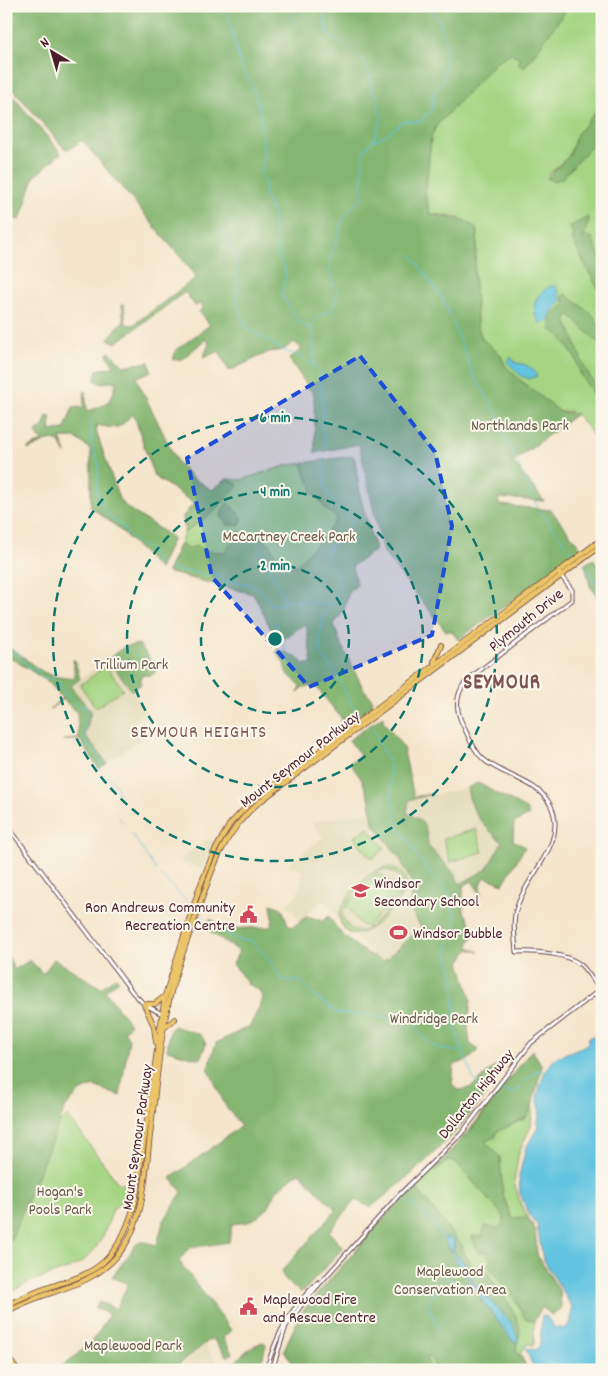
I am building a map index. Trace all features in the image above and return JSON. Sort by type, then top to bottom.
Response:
[{"type":"main road","name":"Mount Seymour Parkway","points":[[6,1312],[28,1301],[94,1276],[118,1255],[128,1239],[137,1218],[142,1194],[172,988],[208,878],[219,850],[235,827],[257,804],[560,574],[602,539]]},
{"type":"main road","name":"Mount Seymour Parkway","points":[[6,1306],[89,1273],[105,1260],[125,1234],[135,1203],[161,1012],[165,996],[202,880],[218,843],[230,824],[251,802],[433,665],[602,545]]},
{"type":"main road","points":[[433,665],[441,645]]},
{"type":"main road","points":[[156,1051],[154,1026],[144,1004],[155,1004],[165,996]]},
{"type":"main road","points":[[165,1027],[175,1019]]},
{"type":"main road","points":[[6,1355],[17,1370]]},
{"type":"street","name":"Plymouth Drive","points":[[560,574],[573,594],[571,602],[511,649],[472,676],[463,684],[458,698],[460,718],[479,754],[488,763],[538,791],[548,802],[555,819],[554,839],[517,906],[514,924],[516,952],[540,952],[576,962],[601,989]]},
{"type":"street","points":[[6,824],[133,993],[144,1004],[161,1012]]},
{"type":"street","name":"Dollarton Highway","points":[[272,1370],[292,1316],[335,1266],[399,1195],[461,1134],[531,1043],[601,989]]},
{"type":"street","name":"Dollarton Highway","points":[[266,1370],[288,1315],[301,1299],[335,1266]]},
{"type":"highlighted area","points":[[360,356],[435,452],[452,526],[432,635],[309,687],[212,577],[187,458]]},
{"type":"shaded area","points":[[108,659],[146,711],[133,721],[144,736],[107,763],[85,735],[91,711],[70,686]]},
{"type":"shaded area","points":[[467,788],[470,806],[486,828],[503,841],[487,869],[461,884],[428,846],[427,830],[407,813],[409,800]]},
{"type":"shaded area","name":"Windsor Secondary School","points":[[370,811],[402,861],[430,928],[385,969],[323,900],[300,920],[287,905],[298,893],[303,871],[288,865],[323,837],[312,823]]},
{"type":"shaded area","points":[[207,839],[214,841],[202,869],[182,864],[182,858]]},
{"type":"shaded area","points":[[205,1346],[218,1363],[209,1370],[176,1370]]},
{"type":"green space","name":"Northlands Park","points":[[6,6],[569,6],[524,68],[519,64],[519,57],[511,53],[497,61],[436,126],[431,138],[425,195],[430,214],[464,220],[475,227],[478,233],[474,271],[477,324],[482,339],[500,354],[506,367],[560,412],[576,414],[513,462],[544,501],[498,498],[499,505],[551,510],[582,549],[458,640],[452,631],[446,631],[383,552],[359,444],[315,453],[314,395],[289,359],[302,349],[294,342],[283,350],[269,352],[229,371],[219,351],[203,358],[209,344],[206,339],[182,359],[173,360],[176,350],[210,325],[199,312],[203,307],[201,303],[195,306],[185,292],[116,343],[108,339],[121,323],[124,323],[122,305],[124,304],[126,324],[133,325],[197,277],[82,140],[71,148],[65,149],[6,81]]},
{"type":"green space","points":[[569,6],[602,6],[602,101],[577,135],[569,156],[548,175],[561,179],[592,145],[602,154],[602,446],[576,414],[513,462],[515,466],[479,439],[558,421],[571,411],[560,412],[520,380],[506,367],[500,354],[482,339],[477,324],[474,271],[478,232],[454,216],[430,214],[425,195],[431,138],[436,126],[476,81],[503,56],[511,53],[519,57],[519,64],[524,67]]},
{"type":"green space","points":[[6,88],[61,153],[34,177],[20,220],[6,216]]},
{"type":"green space","points":[[602,101],[602,135],[561,179],[552,181],[547,178],[569,156],[577,134]]},
{"type":"green space","points":[[588,217],[589,221],[583,236],[592,237],[602,262],[602,290],[597,287],[573,242],[573,233],[569,227]]},
{"type":"green space","points":[[565,294],[591,313],[602,328],[602,347],[570,315],[567,316],[566,320],[582,361],[598,389],[602,409],[580,373],[576,359],[560,336],[550,328],[553,313],[565,304],[562,297]]},
{"type":"green space","name":"McCartney Creek Park","points":[[110,352],[124,366],[149,362],[151,371],[136,378],[177,462],[192,478],[212,490],[227,479],[241,480],[288,465],[355,458],[361,500],[375,550],[352,566],[354,581],[276,639],[254,594],[167,572],[185,532],[183,517],[194,503],[154,476],[132,414],[117,427],[98,425],[96,431],[119,499],[127,508],[173,538],[159,569],[116,526],[91,507],[91,450],[76,438],[60,438],[66,454],[59,442],[51,439],[28,450],[42,441],[36,432],[43,427],[47,416],[50,416],[50,431],[65,429],[73,407],[83,408],[85,391],[87,411],[108,402],[113,394],[116,381],[100,383],[95,380],[97,370],[114,367],[107,354]]},
{"type":"green space","points":[[110,352],[124,366],[149,362],[151,371],[136,378],[177,462],[192,478],[212,490],[227,479],[237,484],[237,487],[215,511],[184,533],[183,517],[194,503],[154,476],[135,417],[132,414],[124,423],[117,427],[97,425],[96,431],[119,499],[127,508],[173,538],[159,569],[116,526],[91,507],[91,450],[76,438],[60,438],[66,454],[59,442],[51,439],[27,449],[42,441],[36,432],[43,427],[47,416],[50,416],[50,431],[65,429],[73,407],[83,408],[85,391],[87,411],[108,402],[115,388],[116,381],[100,383],[95,380],[97,370],[114,367],[107,354]]},
{"type":"green space","points":[[353,456],[361,500],[375,550],[352,566],[357,585],[349,591],[344,611],[334,624],[340,642],[363,688],[372,699],[372,705],[340,730],[342,719],[315,685],[301,688],[298,693],[300,686],[286,672],[284,663],[276,652],[278,650],[295,656],[304,664],[312,664],[306,623],[278,643],[254,594],[167,572],[181,542],[186,549],[197,546],[206,551],[224,552],[233,541],[234,535],[240,532],[248,539],[257,535],[270,544],[277,559],[291,567],[297,565],[333,525],[337,517],[326,510],[311,492],[312,485],[308,481],[302,463]]},
{"type":"green space","points":[[228,503],[243,518],[239,525],[228,525],[221,516],[223,509]]},
{"type":"green space","points":[[594,559],[602,578],[602,615],[596,594],[590,586],[585,564]]},
{"type":"green space","name":"Trillium Park","points":[[139,644],[158,670],[152,675],[142,675],[140,679],[141,684],[132,691],[108,659],[124,647]]},
{"type":"green space","points":[[6,647],[18,653],[45,673],[57,677],[75,678],[73,660],[75,660],[80,679],[70,686],[91,711],[85,735],[107,763],[99,769],[80,740],[63,740],[79,739],[77,713],[63,699],[49,710],[62,698],[49,682],[6,655]]},
{"type":"green space","points":[[106,666],[123,689],[96,708],[80,685]]},
{"type":"green space","points":[[383,716],[383,721],[403,747],[414,797],[432,794],[409,800],[407,813],[424,825],[428,846],[454,873],[460,884],[487,869],[502,842],[479,819],[467,788],[478,783],[526,809],[529,815],[514,823],[513,840],[525,847],[503,884],[485,877],[480,886],[481,895],[472,881],[463,886],[463,909],[475,934],[469,942],[469,947],[479,952],[469,949],[460,962],[471,999],[468,1028],[470,1044],[479,1050],[468,1060],[454,1065],[452,1084],[457,1090],[470,1087],[502,1063],[501,1072],[457,1129],[409,1176],[371,1207],[355,1200],[329,1232],[343,1248],[305,1290],[300,1292],[297,1290],[281,1272],[336,1210],[299,1172],[277,1190],[268,1208],[259,1216],[248,1222],[232,1224],[229,1242],[189,1248],[179,1261],[231,1330],[223,1338],[232,1353],[227,1357],[212,1338],[172,1370],[57,1370],[87,1345],[104,1324],[109,1314],[95,1308],[99,1302],[116,1309],[128,1284],[112,1277],[139,1241],[157,1245],[163,1222],[182,1192],[171,1178],[241,1126],[225,1105],[208,1068],[216,1043],[250,1026],[263,999],[259,990],[248,984],[233,964],[239,951],[209,931],[210,919],[228,929],[271,927],[273,919],[271,904],[282,908],[288,925],[293,927],[307,916],[323,921],[329,916],[339,931],[346,937],[359,948],[383,962],[421,927],[410,909],[411,882],[399,857],[373,823],[370,801],[362,780],[350,763],[360,755],[349,740]]},
{"type":"green space","points":[[368,827],[385,849],[371,859],[354,837]]},
{"type":"green space","points":[[476,829],[483,852],[450,862],[443,839]]},
{"type":"green space","points":[[389,867],[399,871],[404,876],[406,882],[402,896],[387,914],[368,930],[355,934],[349,932],[343,927],[339,918],[344,903],[365,878],[382,868]],"holes":[[[383,870],[396,874],[403,884],[399,897],[365,930],[359,931],[350,928],[342,917],[343,911],[352,897],[372,877]]]},
{"type":"green space","points":[[378,874],[380,876],[382,874],[398,890],[399,894],[367,927],[362,926],[346,906]]},
{"type":"green space","points":[[6,951],[14,970],[30,960],[43,974],[54,959],[101,988],[116,977],[119,980],[105,991],[130,1024],[124,1031],[129,1039],[120,1096],[94,1086],[79,1092],[65,1108],[10,1242],[6,1243]]},
{"type":"green space","points":[[174,1026],[201,1035],[206,1044],[200,1059],[167,1050],[170,1030]]},
{"type":"green space","name":"Maplewood Conservation Area","points":[[532,1050],[542,1066],[533,1099],[531,1126],[519,1152],[514,1182],[521,1205],[535,1229],[537,1255],[560,1292],[561,1309],[552,1315],[542,1307],[534,1321],[534,1345],[527,1344],[520,1354],[528,1370],[297,1370],[284,1350],[301,1313],[400,1199],[461,1141]]},
{"type":"green space","points":[[532,1050],[542,1066],[531,1109],[526,1118],[496,1132],[496,1137],[485,1141],[500,1157],[503,1195],[512,1218],[526,1217],[535,1229],[537,1255],[560,1292],[561,1309],[552,1315],[542,1307],[534,1321],[525,1319],[517,1303],[487,1264],[491,1260],[484,1251],[478,1253],[472,1236],[482,1237],[485,1226],[498,1228],[504,1222],[504,1217],[455,1161],[448,1160],[436,1170],[433,1169],[475,1125]]},
{"type":"green space","name":"Hogan's Pools Park","points":[[68,1116],[118,1183],[132,1186],[129,1198],[113,1208],[104,1233],[94,1250],[83,1261],[70,1268],[24,1285],[6,1296],[6,1254],[11,1253],[10,1245],[6,1245],[6,1127],[50,1130]]},
{"type":"green space","points":[[414,1185],[463,1247],[462,1250],[477,1273],[483,1268],[505,1298],[515,1315],[520,1330],[516,1350],[528,1370],[437,1370],[430,1357],[426,1357],[430,1370],[297,1370],[284,1350],[301,1313]],"holes":[[[451,1238],[455,1242],[453,1251],[467,1266],[469,1276],[474,1283],[504,1314],[515,1344],[476,1292],[444,1239]]]},
{"type":"green space","points":[[263,1342],[266,1344],[260,1370],[240,1370],[235,1363],[244,1353]]},
{"type":"water","points":[[551,286],[556,286],[561,301],[551,313],[549,320],[541,324],[535,313],[535,303],[541,293]]},
{"type":"water","points":[[511,357],[516,363],[531,368],[537,376],[530,379],[521,376],[507,362]]},
{"type":"water","points":[[594,1036],[602,1038],[602,1370],[535,1370],[525,1348],[535,1350],[540,1345],[542,1315],[546,1316],[554,1327],[564,1329],[571,1322],[572,1307],[543,1259],[537,1225],[529,1214],[520,1194],[519,1176],[526,1148],[537,1129],[540,1109],[537,1096],[544,1074],[555,1058],[584,1046],[588,1043],[588,1038]]},
{"type":"water","points":[[443,1238],[454,1240],[453,1251],[467,1266],[469,1276],[513,1325],[518,1338],[515,1344],[476,1292]]},
{"type":"waterway","points":[[226,6],[240,64],[259,106],[264,156],[261,175],[265,184],[264,196],[273,213],[276,252],[284,267],[286,276],[281,294],[299,322],[311,329]]},
{"type":"waterway","points":[[286,6],[290,16],[299,27]]},
{"type":"waterway","points":[[325,6],[324,17],[328,34],[359,56],[363,62],[367,69],[373,93],[379,97],[378,108],[382,118],[374,139],[363,152],[362,198],[347,214],[339,231],[330,260],[330,272],[336,292],[334,304],[329,312],[318,316],[311,324],[311,332],[315,336],[313,344],[314,367],[319,371],[323,411],[321,425],[326,442],[325,450]]},
{"type":"waterway","points":[[373,141],[386,135],[404,121],[421,122],[424,116],[432,111],[433,94],[443,81],[446,43],[440,23],[433,13],[432,6]]},
{"type":"waterway","points":[[223,230],[238,264],[236,298],[246,327],[287,352],[298,355],[313,366]]},
{"type":"waterway","points":[[412,255],[445,303],[474,376],[498,414],[502,429],[538,508],[574,555]]},
{"type":"waterway","points":[[90,419],[92,446],[98,461],[96,489],[102,505],[107,514],[122,526],[129,537],[149,549],[156,563],[161,565]]},
{"type":"waterway","points":[[323,459],[324,480],[328,494],[352,523],[343,537],[330,546],[327,553],[328,560],[338,576],[340,585],[337,596],[323,616],[320,639],[321,654],[338,677],[352,706],[360,715]]},
{"type":"waterway","points":[[256,539],[285,601]]},
{"type":"waterway","points":[[583,564],[602,590]]},
{"type":"waterway","points":[[170,568],[183,572],[191,571],[202,575],[208,575],[213,572],[226,582],[239,582],[257,587],[270,603],[278,606],[290,601],[331,605]]},
{"type":"waterway","points":[[274,621],[291,665],[301,671]]},
{"type":"waterway","points":[[6,653],[18,652],[30,669],[38,670],[42,679],[55,679],[69,698],[86,708],[86,740],[102,759],[102,766]]},
{"type":"waterway","points":[[368,725],[375,732],[390,764],[391,793],[397,824],[432,877],[449,892],[455,917],[455,930],[449,941],[447,954],[454,978],[455,1029],[473,1078],[482,1089],[491,1091]]},
{"type":"waterway","points":[[108,776],[117,786],[118,794]]},
{"type":"waterway","points":[[119,818],[123,822]]},
{"type":"waterway","points":[[132,834],[156,870]]},
{"type":"waterway","points":[[160,875],[189,903]]},
{"type":"waterway","points":[[200,914],[204,918]]},
{"type":"waterway","points":[[206,921],[239,940],[252,941],[270,961],[282,980],[301,981],[317,998],[338,1013],[357,1015],[370,1013],[376,1017],[409,1020],[430,1044],[461,1052]]},
{"type":"waterway","points":[[497,1091],[514,1093],[537,1070],[545,1072]]},
{"type":"waterway","points":[[409,1202],[431,1221],[444,1239]]},
{"type":"waterway","points":[[439,1329],[428,1308],[431,1296],[446,1274],[449,1280],[453,1281]]},
{"type":"waterway","points":[[517,1339],[526,1348]]},
{"type":"place","name":"Windsor Secondary School","points":[[360,891]]},
{"type":"place","name":"Ron Andrews Community Recreation Centre","points":[[249,915]]},
{"type":"place","name":"Windsor Bubble","points":[[399,932]]},
{"type":"place","name":"Maplewood Fire and Rescue Centre","points":[[249,1307]]},
{"type":"district","name":"SEYMOUR","points":[[502,681]]},
{"type":"district","name":"SEYMOUR HEIGHTS","points":[[199,731]]},
{"type":"park label","name":"Windridge Park","points":[[434,1017]]},
{"type":"park label","name":"Maplewood Park","points":[[133,1344]]}]
